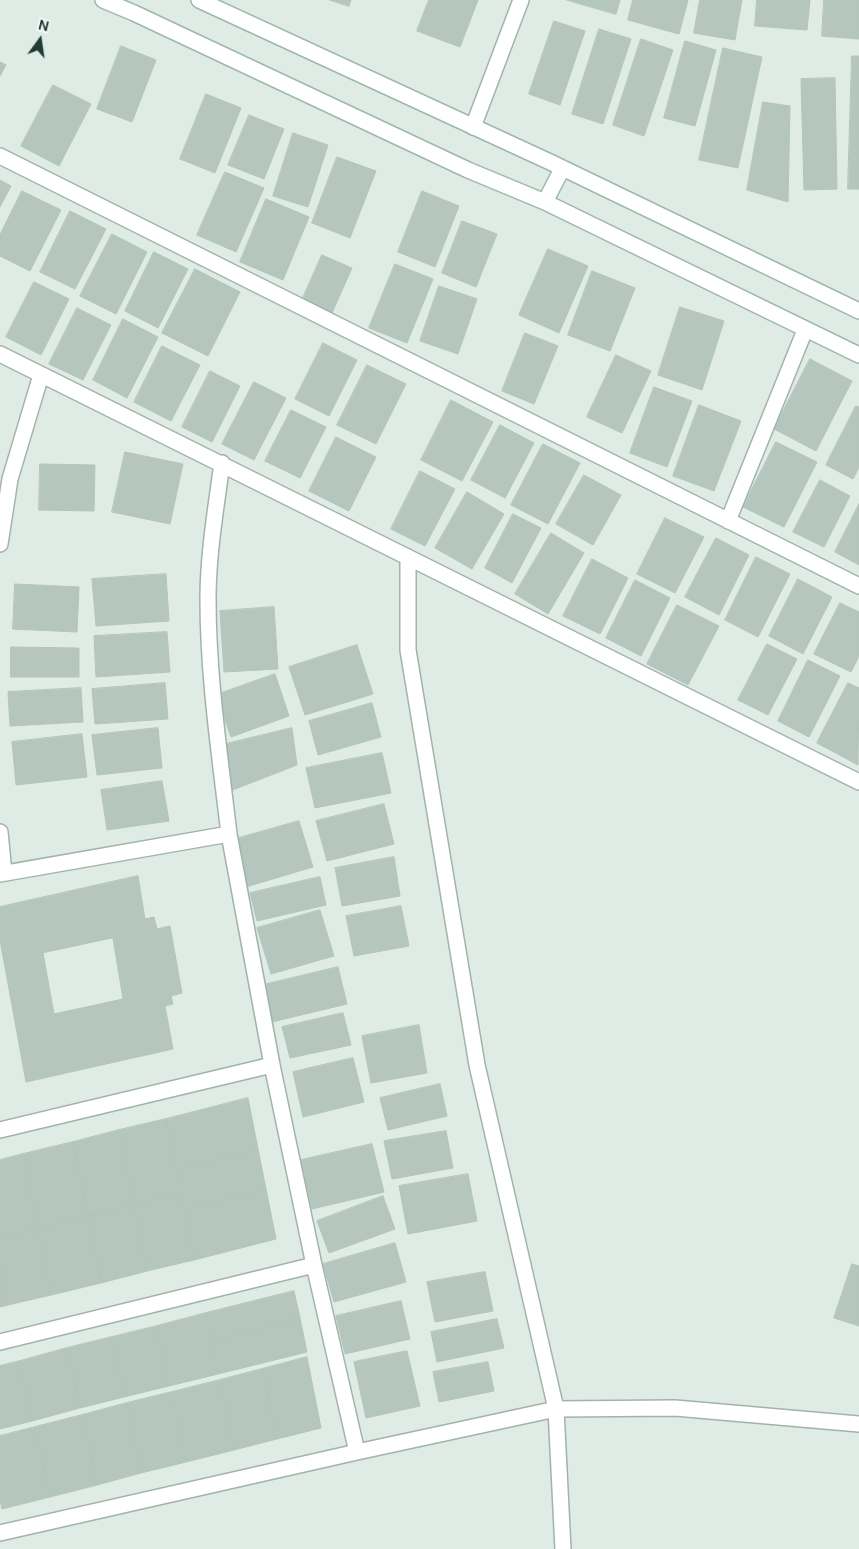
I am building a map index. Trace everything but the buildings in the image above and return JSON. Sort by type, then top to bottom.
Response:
[{"type":"street","points":[[103,0],[152,21],[468,170],[545,202],[859,355]]},
{"type":"street","points":[[199,0],[562,168],[859,311]]},
{"type":"street","points":[[473,127],[521,0]]},
{"type":"street","points":[[0,156],[859,586]]},
{"type":"street","points":[[545,202],[562,168]]},
{"type":"street","points":[[728,520],[805,330]]},
{"type":"street","points":[[0,354],[859,782]]},
{"type":"street","points":[[0,544],[10,479],[41,375]]},
{"type":"street","points":[[222,463],[212,543],[208,599],[212,684],[228,834],[272,1065],[314,1265],[357,1452]]},
{"type":"street","points":[[408,557],[408,650],[476,1065],[556,1409],[563,1549]]},
{"type":"street","points":[[0,832],[2,873],[228,834]]},
{"type":"street","points":[[0,1130],[272,1065]]},
{"type":"street","points":[[0,1342],[314,1265]]},
{"type":"street","points":[[0,1533],[556,1409],[675,1408],[859,1424]]}]
